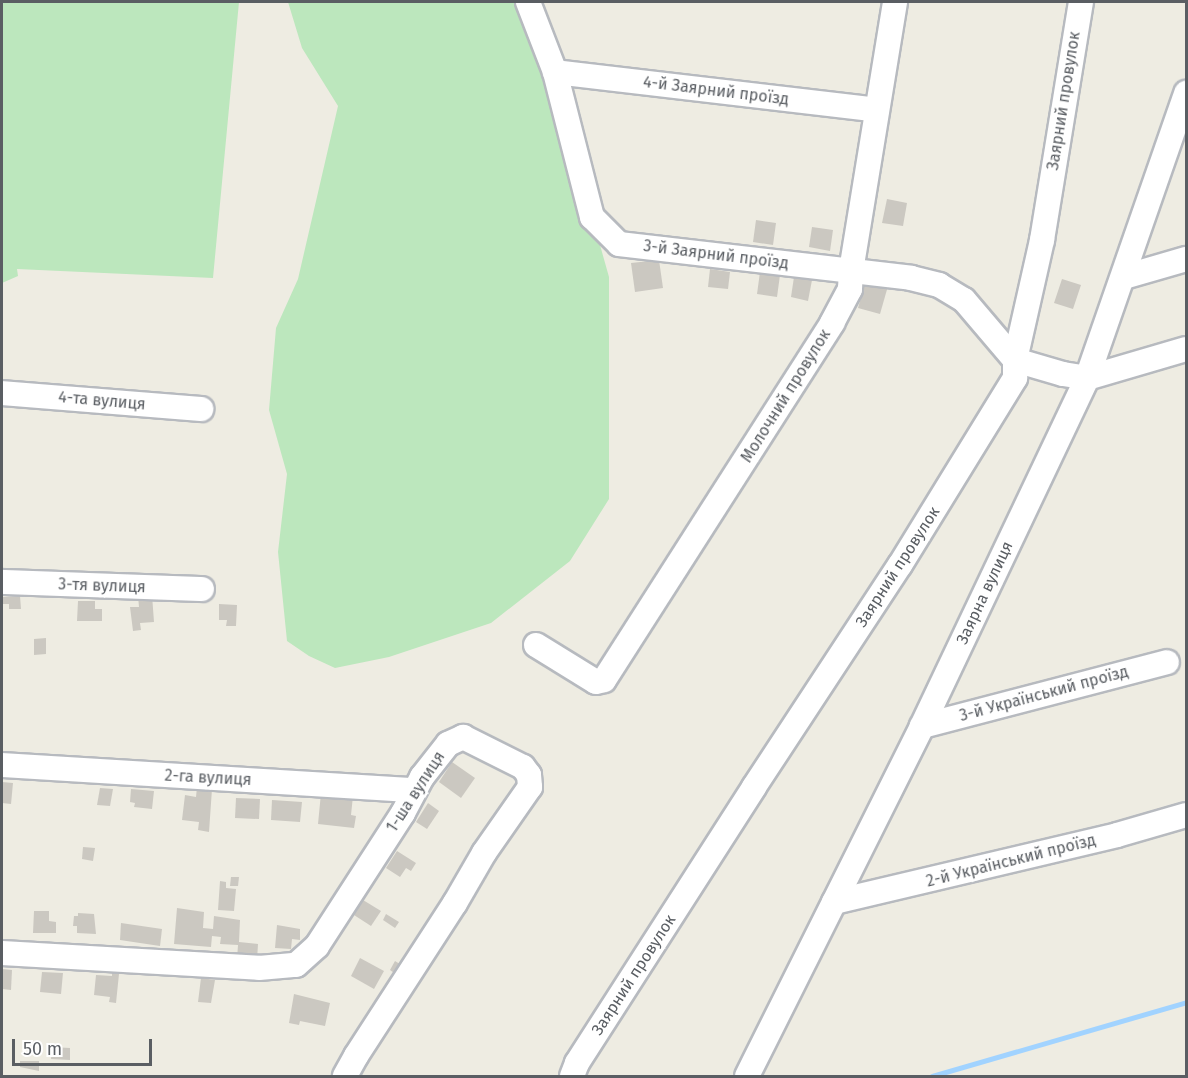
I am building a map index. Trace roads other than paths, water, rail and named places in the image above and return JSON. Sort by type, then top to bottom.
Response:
[{"type":"street","points":[[528,2],[555,72]]},
{"type":"street","name":"Молочний провулок","points":[[536,645],[596,682],[604,680],[832,323],[850,289],[851,271],[895,2]]},
{"type":"street","name":"Заярний провулок","points":[[572,1077],[577,1063],[906,556],[1015,378],[1015,360],[1042,240],[1081,2]]},
{"type":"street","name":"4-й Заярний проїзд","points":[[555,72],[877,110]]},
{"type":"street","name":"3-й Заярний проїзд","points":[[555,72],[592,217],[619,244],[911,278],[939,285],[964,300],[1015,360]]},
{"type":"street","name":"Заярна вулиця","points":[[747,1077],[922,726],[1087,378],[1124,277],[1186,93]]},
{"type":"street","points":[[1124,277],[1186,259]]},
{"type":"street","points":[[1015,360],[1063,374],[1087,378],[1186,349]]},
{"type":"street","name":"4-та вулиця","points":[[2,393],[201,409]]},
{"type":"street","name":"3-тя вулиця","points":[[2,582],[202,589]]},
{"type":"street","name":"3-й Український проїзд","points":[[922,726],[1167,662]]},
{"type":"street","name":"1-ша вулиця","points":[[2,953],[259,968],[296,966],[317,946],[440,752],[463,736],[527,770],[531,781],[527,793],[484,853],[345,1077]]},
{"type":"street","name":"2-га вулиця","points":[[2,765],[414,790]]},
{"type":"street","name":"2-й Український проїзд","points":[[834,902],[1117,835],[1186,815]]},
{"type":"waterway","points":[[932,1076],[1186,1002]]}]
